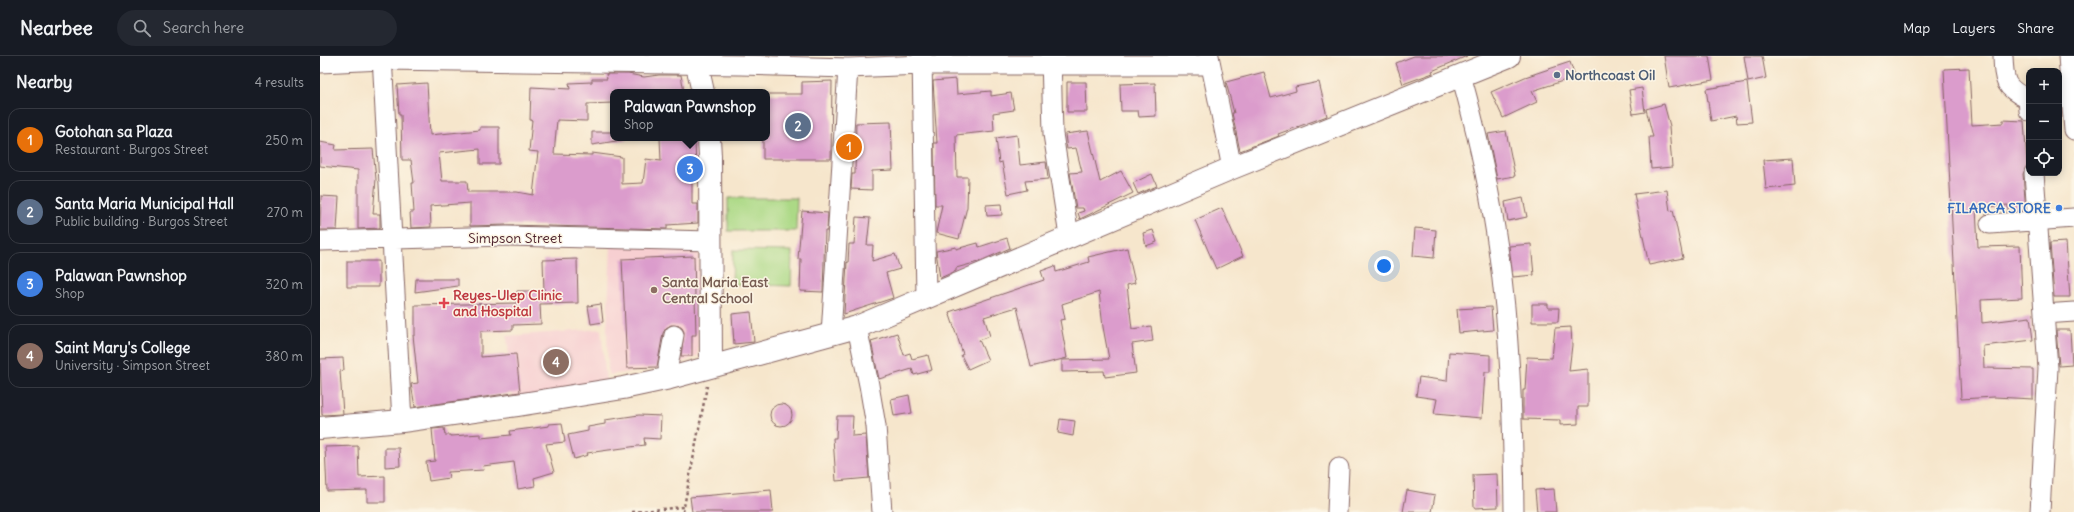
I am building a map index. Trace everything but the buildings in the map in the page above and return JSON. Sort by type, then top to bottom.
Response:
[{"type":"main road","points":[[320,428],[402,421],[623,388],[670,378],[856,327],[1069,236],[1496,59]]},
{"type":"main road","points":[[695,61],[702,89]]},
{"type":"main road","points":[[709,141],[711,366]]},
{"type":"street","points":[[2003,56],[2004,74],[2008,86],[2026,101]]},
{"type":"street","points":[[2068,56],[2068,96],[2074,130]]},
{"type":"street","points":[[382,58],[402,421]]},
{"type":"street","points":[[320,63],[382,58],[695,61],[739,60],[848,68],[922,60],[1210,60],[1232,168]]},
{"type":"street","points":[[922,60],[926,297]]},
{"type":"street","points":[[1050,60],[1053,134],[1069,236]]},
{"type":"street","points":[[831,334],[848,68]]},
{"type":"street","points":[[1460,75],[1476,129],[1495,228],[1505,310],[1513,415],[1514,512]]},
{"type":"street","points":[[2034,176],[2048,368],[2040,512]]},
{"type":"street","points":[[1990,224],[2074,218]]},
{"type":"street","name":"Simpson Street","points":[[320,241],[507,236],[711,241]]},
{"type":"street","points":[[2044,314],[2074,312]]},
{"type":"street","points":[[856,327],[870,385],[876,426],[882,512]]},
{"type":"street","points":[[670,378],[668,366],[674,335]]},
{"type":"street","points":[[1337,512],[1339,468]]},
{"type":"path","points":[[683,512],[711,366]]},
{"type":"path","points":[[632,512],[683,507]]},
{"type":"shaded area","name":"Santa Maria East Central School","points":[[611,245],[699,250],[698,356],[672,366],[608,375],[607,329]]},
{"type":"shaded area","points":[[601,329],[607,389],[513,402],[507,336]]},
{"type":"green space","points":[[728,198],[797,198],[796,231],[728,231]]},
{"type":"green space","points":[[733,250],[792,251],[791,286],[732,284]]},
{"type":"place","name":"Northcoast Oil","points":[[1557,75]]},
{"type":"place","name":"Santa Maria Municipal Hall","points":[[798,126]]},
{"type":"place","name":"Gotohan sa Plaza","points":[[849,147]]},
{"type":"place","name":"Palawan Pawnshop","points":[[690,169]]},
{"type":"place","name":"FILARCA STORE","points":[[2059,208]]},
{"type":"place","name":"Santa Maria East Central School","points":[[654,290]]},
{"type":"place","name":"Reyes-Ulep Clinic and Hospital","points":[[444,303]]},
{"type":"place","name":"Saint Mary's College","points":[[556,362]]}]
